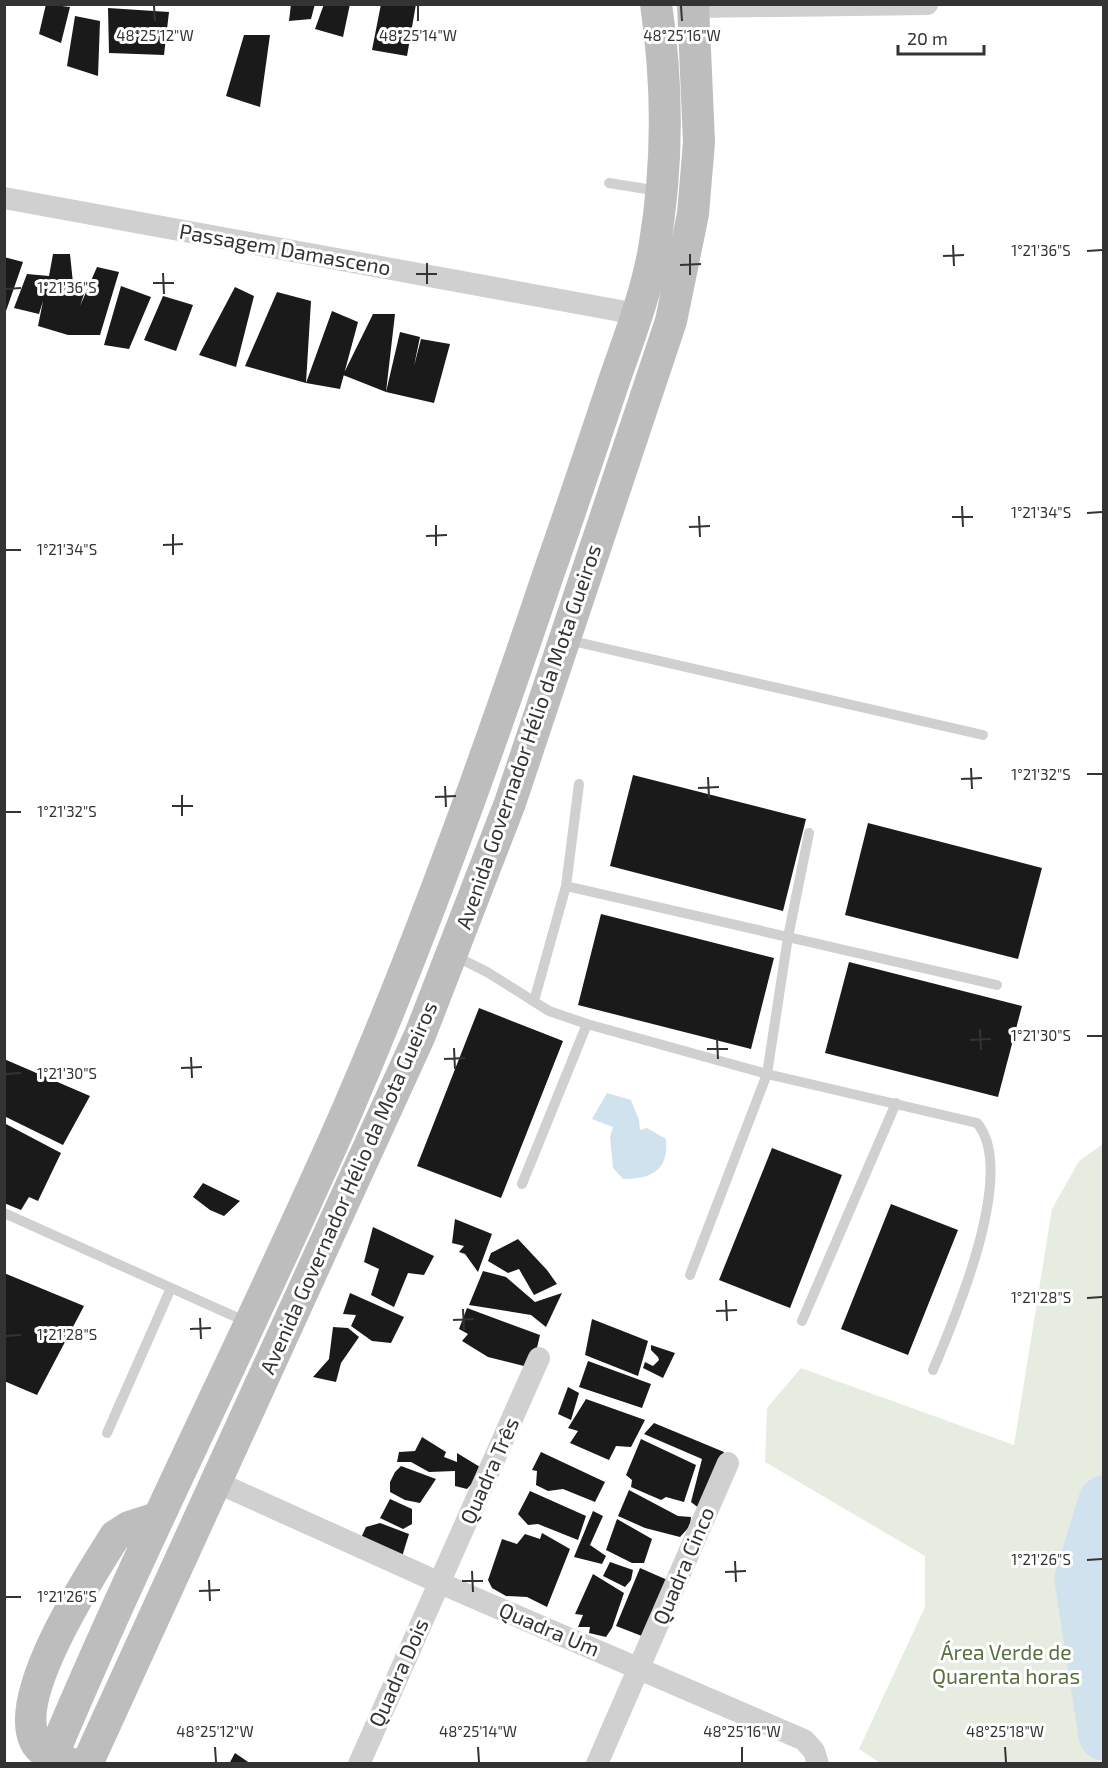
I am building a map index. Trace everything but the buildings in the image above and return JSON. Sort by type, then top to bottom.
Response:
[{"type":"main road","name":"Avenida Governador Hélio da Mota Gueiros","points":[[56,1761],[157,1518],[250,1324],[348,1107],[445,862],[524,647],[637,314],[653,253],[662,192],[665,143],[656,4]]},
{"type":"main road","name":"Avenida Governador Hélio da Mota Gueiros","points":[[87,1764],[420,1035],[510,803],[673,311],[693,214],[699,142],[694,6]]},
{"type":"main road","points":[[56,1761],[36,1743],[29,1716],[33,1697],[53,1647],[87,1580],[115,1536],[129,1527],[157,1518]]},
{"type":"street","points":[[694,6],[914,5]]},
{"type":"street","name":"Passagem Damasceno","points":[[4,198],[637,314]]},
{"type":"street","name":"Quadra Três","points":[[440,1583],[540,1358]]},
{"type":"street","name":"Quadra Cinco","points":[[597,1764],[728,1463]]},
{"type":"street","name":"Quadra Um","points":[[216,1482],[440,1583],[804,1740],[816,1757]]},
{"type":"street","name":"Quadra Dois","points":[[359,1764],[440,1583]]},
{"type":"lane","points":[[609,183],[662,192]]},
{"type":"lane","points":[[565,639],[983,735]]},
{"type":"lane","points":[[534,1001],[566,886],[579,784]]},
{"type":"lane","points":[[690,1275],[767,1074],[788,937],[809,833]]},
{"type":"lane","points":[[566,886],[997,985]]},
{"type":"lane","points":[[452,955],[487,972],[549,1011],[587,1024],[767,1074],[977,1123],[986,1133],[991,1148],[989,1186],[982,1230],[963,1301],[933,1370]]},
{"type":"lane","points":[[522,1184],[587,1024]]},
{"type":"lane","points":[[802,1321],[896,1103]]},
{"type":"lane","points":[[4,1213],[250,1324]]},
{"type":"lane","points":[[107,1433],[171,1288]]},
{"type":"green space","name":"Área Verde de Quarenta horas","points":[[1103,1144],[1103,1763],[880,1763],[859,1749],[925,1607],[925,1556],[765,1462],[767,1408],[801,1368],[1014,1445],[1052,1209],[1079,1161]]},
{"type":"water","points":[[607,1093],[631,1100],[639,1120],[640,1130],[647,1128],[666,1139],[666,1150],[661,1166],[650,1175],[623,1179],[613,1168],[610,1137],[613,1127],[592,1119]]},
{"type":"waterway","points":[[1104,1501],[1080,1579],[1104,1735]]}]
